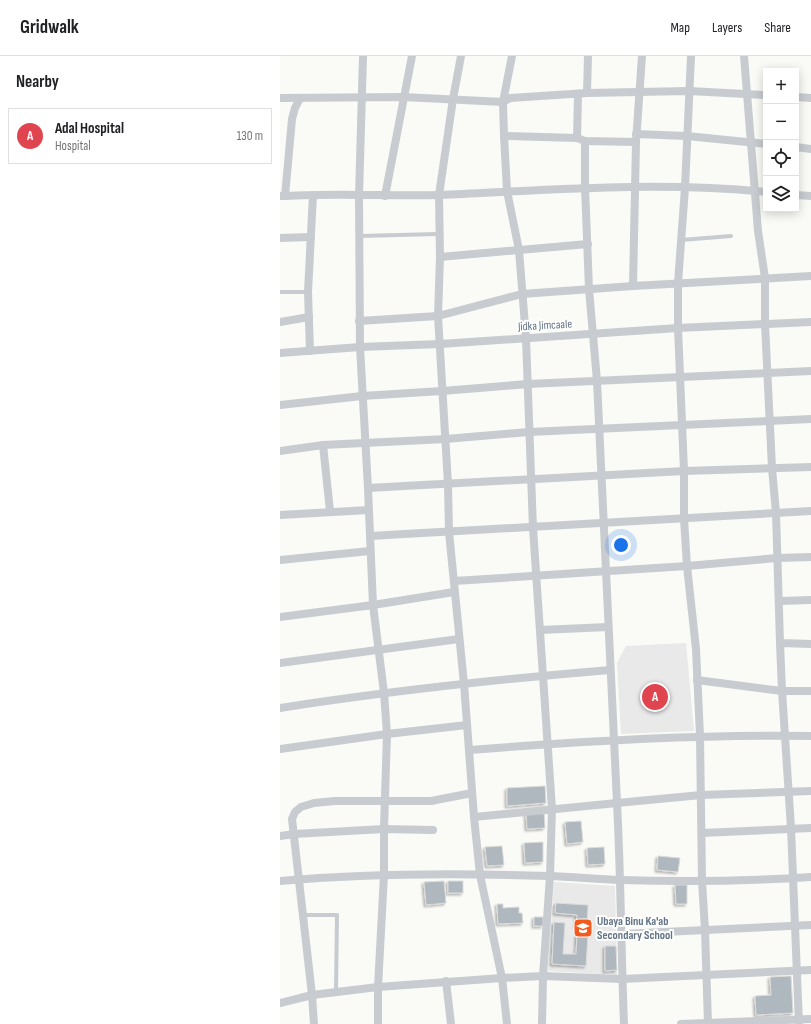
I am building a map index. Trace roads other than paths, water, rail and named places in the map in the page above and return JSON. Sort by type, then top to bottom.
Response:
[{"type":"street","points":[[363,56],[358,196],[359,321],[373,605],[380,649],[387,734],[384,875],[378,987],[378,1024]]},
{"type":"street","points":[[385,196],[412,56]]},
{"type":"street","points":[[461,56],[439,194],[438,234],[440,257],[438,316],[446,439],[449,532],[470,750],[474,817],[480,875],[502,978],[507,1024]]},
{"type":"street","points":[[512,56],[503,102],[504,136],[507,191],[519,250],[526,338],[533,528],[552,809],[550,876],[543,976],[542,1024]]},
{"type":"street","points":[[587,93],[588,56]]},
{"type":"street","points":[[633,286],[636,138],[642,56]]},
{"type":"street","points":[[691,56],[685,188],[678,283],[678,328],[684,471],[684,519],[687,566],[696,649],[700,736],[702,881],[708,1024]]},
{"type":"street","points":[[744,56],[754,191],[765,278],[765,324],[771,420],[772,468],[776,513],[782,691],[791,828],[799,1022]]},
{"type":"street","points":[[280,98],[403,97],[503,102],[510,98],[587,93],[689,91],[763,95]]},
{"type":"street","points":[[578,94],[585,187],[589,289],[598,381],[608,628],[621,880],[624,1024]]},
{"type":"street","points":[[799,97],[811,98]]},
{"type":"street","points":[[300,98],[292,119],[282,196],[385,196],[585,187],[685,188],[763,192]]},
{"type":"street","points":[[504,136],[581,139],[687,136],[763,144]]},
{"type":"street","points":[[799,147],[811,149]]},
{"type":"street","points":[[310,351],[308,292],[313,195]]},
{"type":"street","points":[[799,195],[811,196]]},
{"type":"street","points":[[280,238],[311,237]]},
{"type":"street","points":[[440,257],[588,244]]},
{"type":"street","points":[[359,321],[438,316],[522,294],[678,283],[811,276]]},
{"type":"street","points":[[280,322],[309,317]]},
{"type":"street","name":"Jidka Jimcaale","points":[[280,353],[678,328],[811,322]]},
{"type":"street","points":[[280,405],[362,396],[528,384],[811,371]]},
{"type":"street","points":[[280,451],[323,445],[446,439],[529,432],[811,419]]},
{"type":"street","points":[[323,445],[330,512]]},
{"type":"street","points":[[368,488],[684,471],[811,467]]},
{"type":"street","points":[[280,515],[369,510]]},
{"type":"street","points":[[370,536],[533,528],[811,511]]},
{"type":"street","points":[[280,560],[370,551]]},
{"type":"street","points":[[454,581],[687,566],[777,558],[811,557]]},
{"type":"street","points":[[280,617],[373,605],[454,592]]},
{"type":"street","points":[[779,601],[811,600]]},
{"type":"street","points":[[540,630],[608,628]]},
{"type":"street","points":[[280,663],[459,640]]},
{"type":"street","points":[[780,643],[811,644]]},
{"type":"street","points":[[280,708],[384,693],[610,670]]},
{"type":"street","points":[[697,680],[782,691],[811,691]]},
{"type":"street","points":[[280,749],[387,734],[467,725]]},
{"type":"street","points":[[470,750],[547,744],[700,736],[811,736]]},
{"type":"street","points":[[474,817],[701,795],[811,791]]},
{"type":"street","points":[[314,1024],[292,819],[295,812],[301,807],[314,803],[335,800],[430,801],[472,793]]},
{"type":"street","points":[[702,833],[811,828]]},
{"type":"street","points":[[280,836],[384,829],[433,830]]},
{"type":"street","points":[[280,881],[384,875],[550,876],[621,880],[702,881],[811,877]]},
{"type":"street","points":[[622,934],[811,925]]},
{"type":"street","points":[[280,1003],[312,995],[446,981],[543,976],[622,979],[811,970]]},
{"type":"street","points":[[446,981],[451,1024]]},
{"type":"street","points":[[681,1024],[799,1022],[811,1019]]},
{"type":"lane","points":[[359,236],[438,234]]},
{"type":"lane","points":[[681,240],[731,236]]},
{"type":"lane","points":[[280,292],[308,292]]},
{"type":"lane","points":[[303,915],[338,916],[336,992]]},
{"type":"place","name":"Adal Hospital","points":[[655,697]]},
{"type":"place","name":"Ubaya Binu Ka'ab Secondary School","points":[[583,928]]}]
